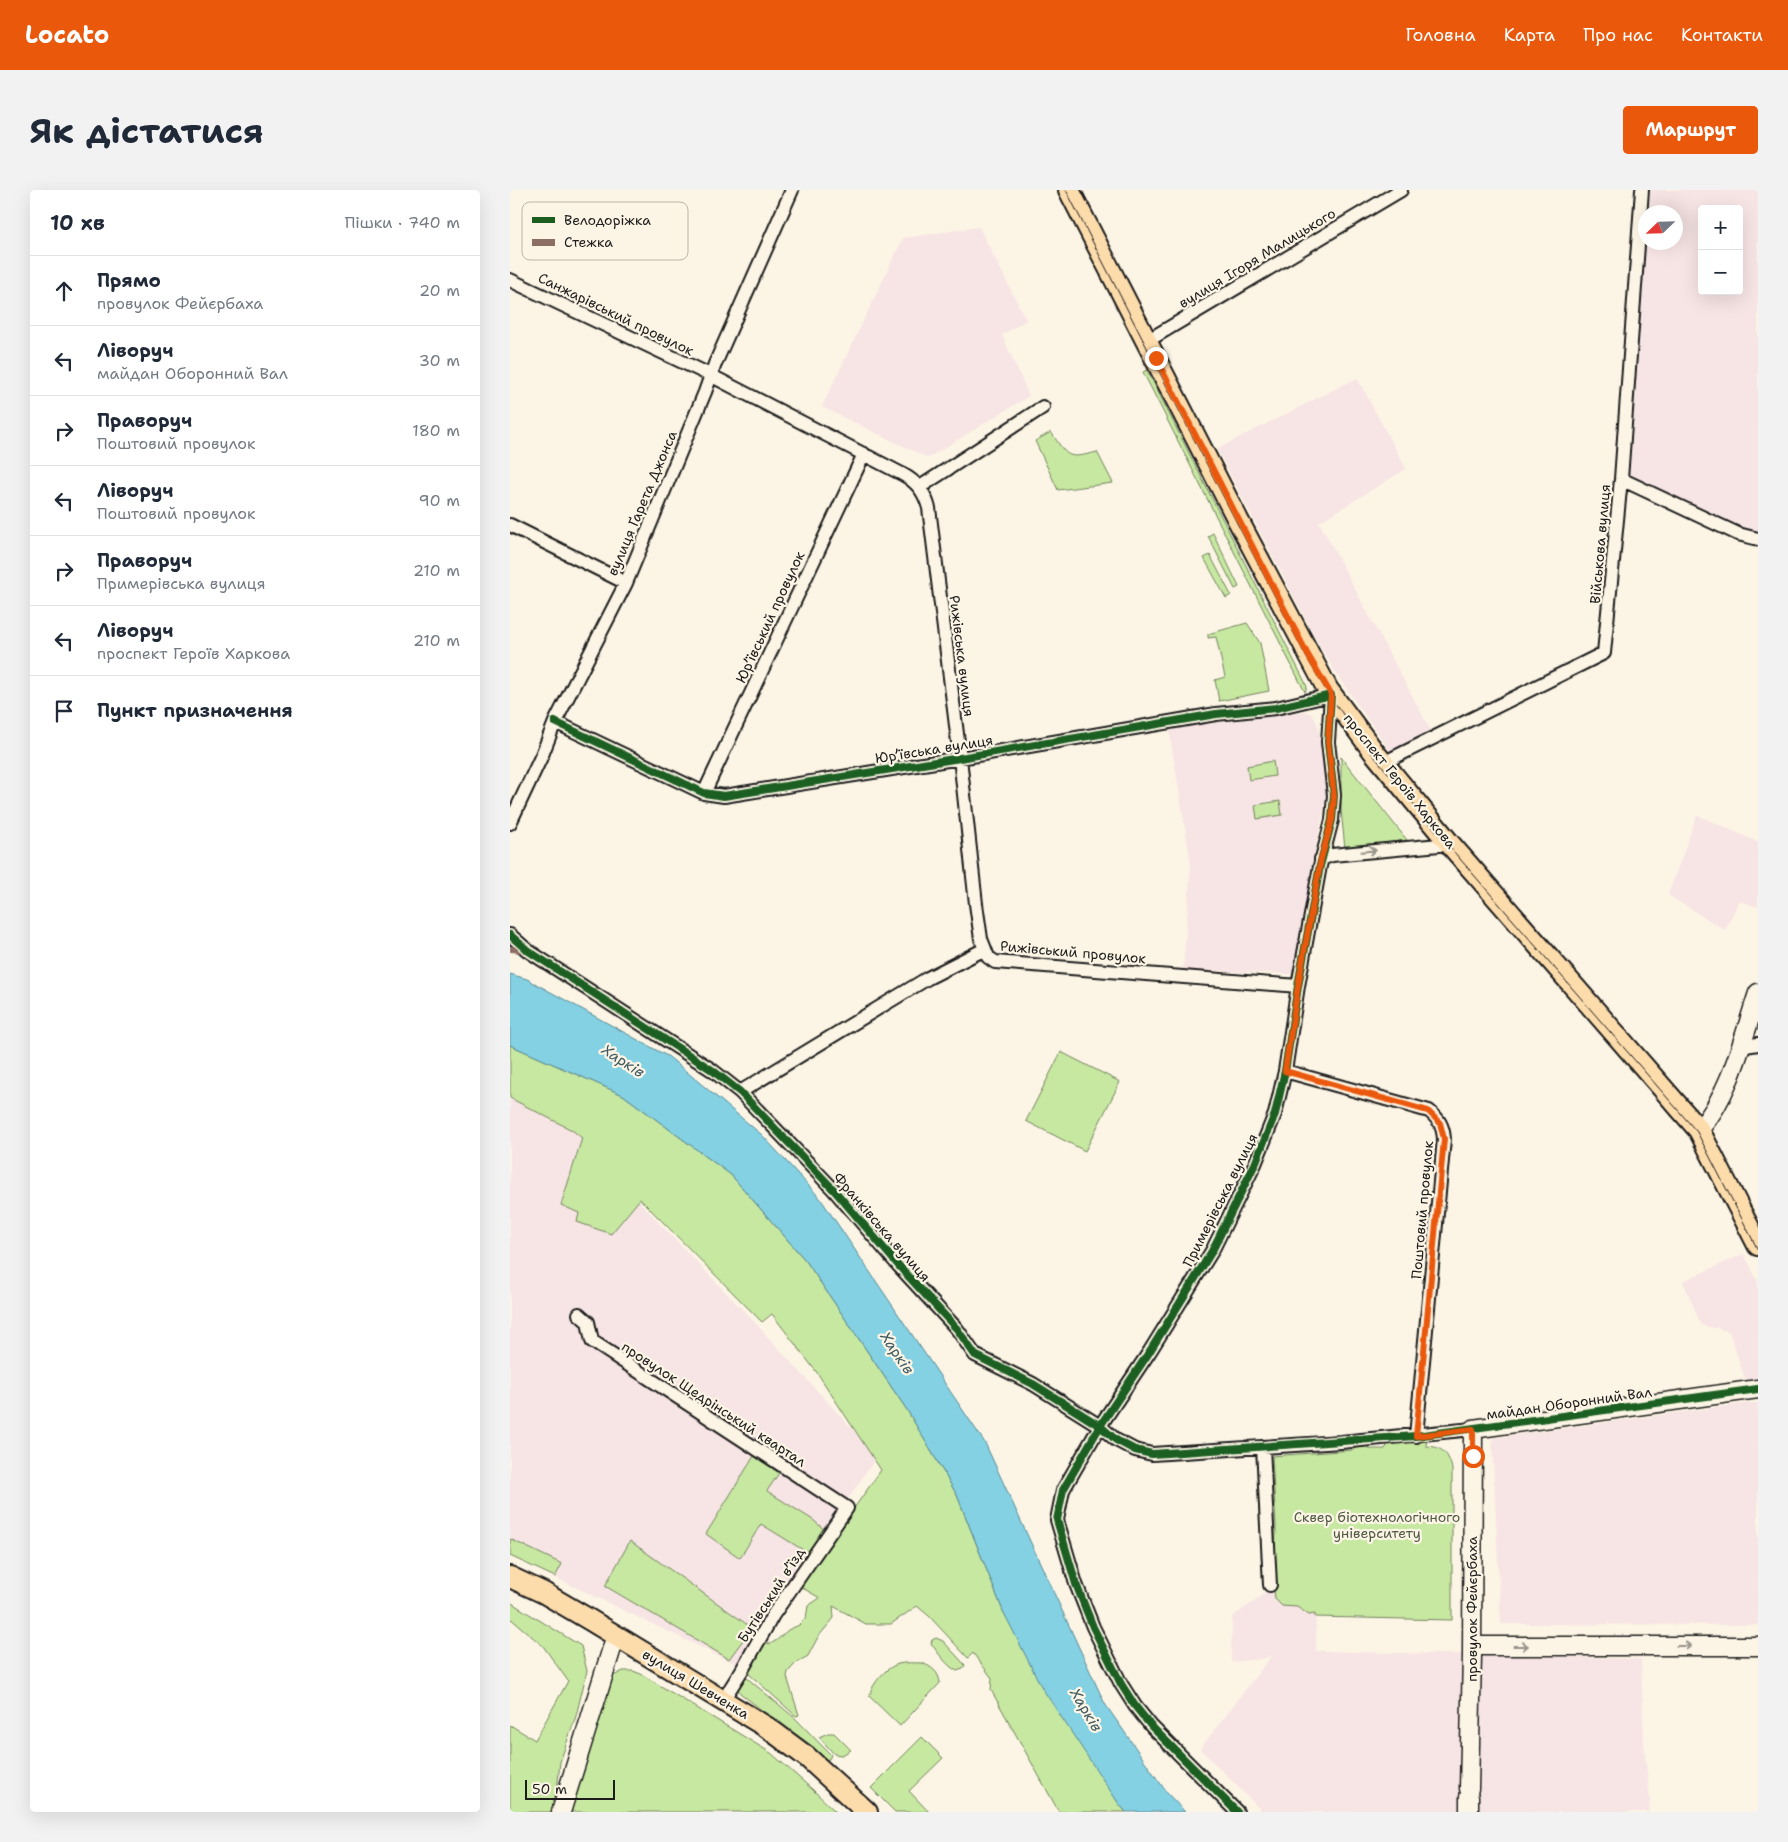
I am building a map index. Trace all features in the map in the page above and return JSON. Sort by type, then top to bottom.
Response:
[{"type":"main road","name":"проспект Героїв Харкова","points":[[1069,190],[1151,339],[1308,655],[1331,694],[1383,763],[1450,844],[1699,1130],[1758,1245]]},
{"type":"main road","name":"вулиця Шевченка","points":[[510,1577],[544,1593],[616,1635],[768,1728],[807,1757],[867,1812]]},
{"type":"street","name":"вулиця Ґарета Джонса","points":[[510,823],[542,756],[554,722],[626,583],[710,376],[792,190]]},
{"type":"street","name":"вулиця Ігоря Малицького","points":[[1151,339],[1402,190]]},
{"type":"street","name":"Військова вулиця","points":[[1383,763],[1604,653],[1621,479],[1642,190]]},
{"type":"street","name":"Санжарівський провулок","points":[[510,280],[710,376]]},
{"type":"street","points":[[710,376],[912,479],[920,487],[1043,407]]},
{"type":"street","name":"Юр’ївський провулок","points":[[704,793],[864,454]]},
{"type":"street","points":[[1621,479],[1738,534],[1758,539]]},
{"type":"street","name":"Рижівська вулиця","points":[[920,487],[926,497],[929,508],[976,904],[981,939],[985,949]]},
{"type":"street","points":[[510,525],[626,583]]},
{"type":"street","name":"Юр’ївська вулиця","points":[[554,722],[704,793],[724,796],[1216,714],[1285,706],[1331,694]]},
{"type":"street","name":"Примерівська вулиця","points":[[1238,1812],[1152,1727],[1135,1706],[1121,1684],[1093,1627],[1076,1584],[1057,1520],[1063,1490],[1100,1426],[1150,1351],[1212,1251],[1255,1164],[1275,1114],[1285,1071],[1321,859],[1332,820],[1334,796],[1328,742],[1331,694]]},
{"type":"street","points":[[1321,859],[1332,855],[1450,844]]},
{"type":"street","name":"Франківська вулиця","points":[[510,935],[527,950],[712,1070],[740,1092],[834,1190],[898,1266],[957,1329],[975,1355],[1033,1384],[1100,1426],[1116,1440],[1135,1450],[1152,1454],[1263,1447]]},
{"type":"street","name":"Рижівський провулок","points":[[740,1092],[928,978],[985,949],[988,957],[995,962],[1298,986]]},
{"type":"street","points":[[1699,1130],[1709,1119],[1723,1093],[1758,993]]},
{"type":"street","points":[[1740,1046],[1758,1044]]},
{"type":"street","name":"Поштовий провулок","points":[[1285,1071],[1428,1111],[1440,1123],[1443,1131],[1416,1436]]},
{"type":"street","name":"провулок Щедрінський квартал","points":[[579,1314],[588,1322],[592,1341],[847,1508]]},
{"type":"street","name":"майдан Оборонний Вал","points":[[1263,1447],[1416,1436],[1758,1389]]},
{"type":"street","name":"провулок Фейєрбаха","points":[[1469,1799],[1473,1429]]},
{"type":"street","points":[[1263,1447],[1270,1585]]},
{"type":"street","name":"Бутівський в’їзд","points":[[723,1700],[773,1615],[847,1508]]},
{"type":"street","points":[[560,1812],[616,1635]]},
{"type":"street","points":[[1472,1646],[1758,1646]]},
{"type":"shaded area","points":[[1646,190],[1758,190],[1758,536],[1737,531],[1625,476],[1642,250],[1683,250],[1683,205],[1645,205]]},
{"type":"shaded area","points":[[979,227],[1026,320],[1002,335],[1029,396],[928,458],[822,407],[903,238]]},
{"type":"shaded area","points":[[1357,378],[1406,469],[1319,522],[1432,733],[1391,752],[1341,681],[1318,643],[1217,449]]},
{"type":"shaded area","points":[[1303,711],[1312,714],[1318,726],[1324,760],[1326,796],[1293,974],[1183,970],[1191,864],[1169,729]]},
{"type":"shaded area","points":[[1697,815],[1758,842],[1758,907],[1739,901],[1725,930],[1668,895]]},
{"type":"shaded area","points":[[510,1098],[573,1130],[582,1138],[877,1456],[736,1664],[510,1556]]},
{"type":"shaded area","points":[[1744,1254],[1758,1282],[1758,1384],[1747,1385],[1729,1331],[1701,1325],[1683,1281]]},
{"type":"shaded area","points":[[1758,1403],[1758,1625],[1501,1624],[1492,1438]]},
{"type":"shaded area","points":[[1297,1568],[1315,1568],[1316,1651],[1641,1659],[1644,1744],[1650,1800],[1649,1812],[1263,1812],[1200,1749],[1272,1655],[1262,1659],[1231,1662],[1232,1617],[1262,1596],[1278,1573]]},
{"type":"green space","points":[[1147,370],[1305,682],[1307,687],[1305,692],[1143,372]]},
{"type":"green space","points":[[1051,432],[1061,447],[1073,456],[1097,452],[1113,483],[1058,490],[1035,441]]},
{"type":"green space","points":[[1213,533],[1239,587],[1235,589],[1208,536]]},
{"type":"green space","points":[[1210,555],[1231,595],[1226,598],[1204,558]]},
{"type":"green space","points":[[1247,623],[1260,643],[1269,691],[1219,701],[1215,680],[1225,677],[1216,637],[1208,638],[1208,634]]},
{"type":"green space","points":[[1341,757],[1407,840],[1345,849],[1341,809]]},
{"type":"green space","points":[[1273,761],[1275,776],[1249,780],[1247,766]]},
{"type":"green space","points":[[1280,801],[1282,815],[1257,819],[1255,805]]},
{"type":"green space","points":[[510,1045],[623,1095],[731,1175],[806,1261],[907,1410],[957,1495],[1003,1611],[1119,1804],[1126,1812],[1059,1812],[991,1690],[992,1678],[973,1653],[968,1658],[929,1616],[917,1606],[891,1624],[866,1624],[833,1606],[834,1618],[818,1637],[808,1656],[796,1663],[788,1672],[787,1677],[799,1715],[796,1716],[748,1673],[745,1668],[762,1642],[770,1644],[788,1630],[799,1625],[806,1618],[808,1606],[820,1598],[799,1586],[881,1470],[818,1374],[772,1314],[762,1322],[640,1199],[611,1234],[577,1222],[579,1213],[561,1205],[582,1138],[572,1130],[510,1098]]},
{"type":"green space","points":[[1061,1052],[1120,1082],[1085,1151],[1026,1121]]},
{"type":"green space","name":"Сквер біотехнологічного університету","points":[[1427,1438],[1426,1446],[1436,1447],[1444,1452],[1449,1459],[1452,1469],[1452,1620],[1315,1617],[1315,1614],[1309,1615],[1297,1607],[1282,1606],[1275,1599],[1274,1590],[1276,1526],[1272,1456],[1353,1450],[1356,1447],[1367,1445],[1369,1449],[1385,1449],[1388,1444]]},
{"type":"green space","points":[[754,1456],[779,1473],[767,1491],[813,1520],[826,1531],[808,1553],[761,1524],[740,1558],[706,1534]]},
{"type":"green space","points":[[510,1539],[562,1564],[555,1577],[510,1556]]},
{"type":"green space","points":[[630,1541],[752,1628],[729,1659],[605,1586]]},
{"type":"green space","points":[[510,1602],[581,1646],[587,1671],[576,1716],[560,1762],[557,1791],[560,1812],[510,1812],[510,1725],[535,1740],[568,1681],[543,1646],[510,1618]]},
{"type":"green space","points":[[936,1638],[943,1641],[965,1665],[963,1669],[957,1671],[943,1659],[931,1643]]},
{"type":"green space","points":[[901,1663],[922,1663],[934,1670],[940,1683],[900,1726],[869,1696],[884,1672],[893,1666]]},
{"type":"green space","points":[[623,1671],[633,1671],[641,1674],[771,1753],[836,1812],[570,1812],[610,1678]]},
{"type":"green space","points":[[747,1678],[795,1718],[831,1755],[829,1759],[826,1760],[821,1757],[740,1693],[738,1689],[743,1679]]},
{"type":"green space","points":[[828,1733],[834,1733],[851,1750],[842,1755],[834,1754],[819,1737]]},
{"type":"green space","points":[[922,1737],[943,1758],[909,1791],[929,1812],[895,1812],[871,1788]]},
{"type":"water","name":"Харків","points":[[510,974],[527,979],[669,1057],[762,1135],[820,1198],[985,1443],[1105,1704],[1167,1793],[1185,1812],[1126,1812],[1119,1804],[1042,1688],[1003,1611],[957,1495],[907,1410],[806,1261],[731,1175],[623,1095],[510,1045]]},
{"type":"tram line","points":[[1066,190],[1306,656],[1329,695],[1369,750],[1447,844],[1697,1132],[1758,1250]]},
{"type":"marked path","points":[[510,949],[527,950]]},
{"type":"cycle path","points":[[555,722],[704,793],[724,796],[1216,714],[1276,708],[1331,695],[1328,742],[1334,795],[1332,820],[1320,866],[1285,1071],[1275,1114],[1255,1164],[1212,1251],[1150,1351],[1100,1426],[1063,1490],[1057,1520],[1076,1584],[1093,1627],[1121,1684],[1135,1706],[1152,1727],[1237,1812]]},
{"type":"cycle path","points":[[510,935],[527,950],[712,1070],[740,1092],[834,1190],[899,1266],[957,1329],[975,1355],[1033,1384],[1100,1426],[1116,1440],[1135,1450],[1152,1454],[1416,1436],[1758,1389]]},
{"type":"route","points":[[1156,358],[1308,655],[1331,694],[1328,715],[1328,742],[1334,796],[1332,820],[1321,859],[1285,1071],[1428,1111],[1440,1123],[1444,1139],[1416,1436],[1473,1429],[1473,1456]]}]
